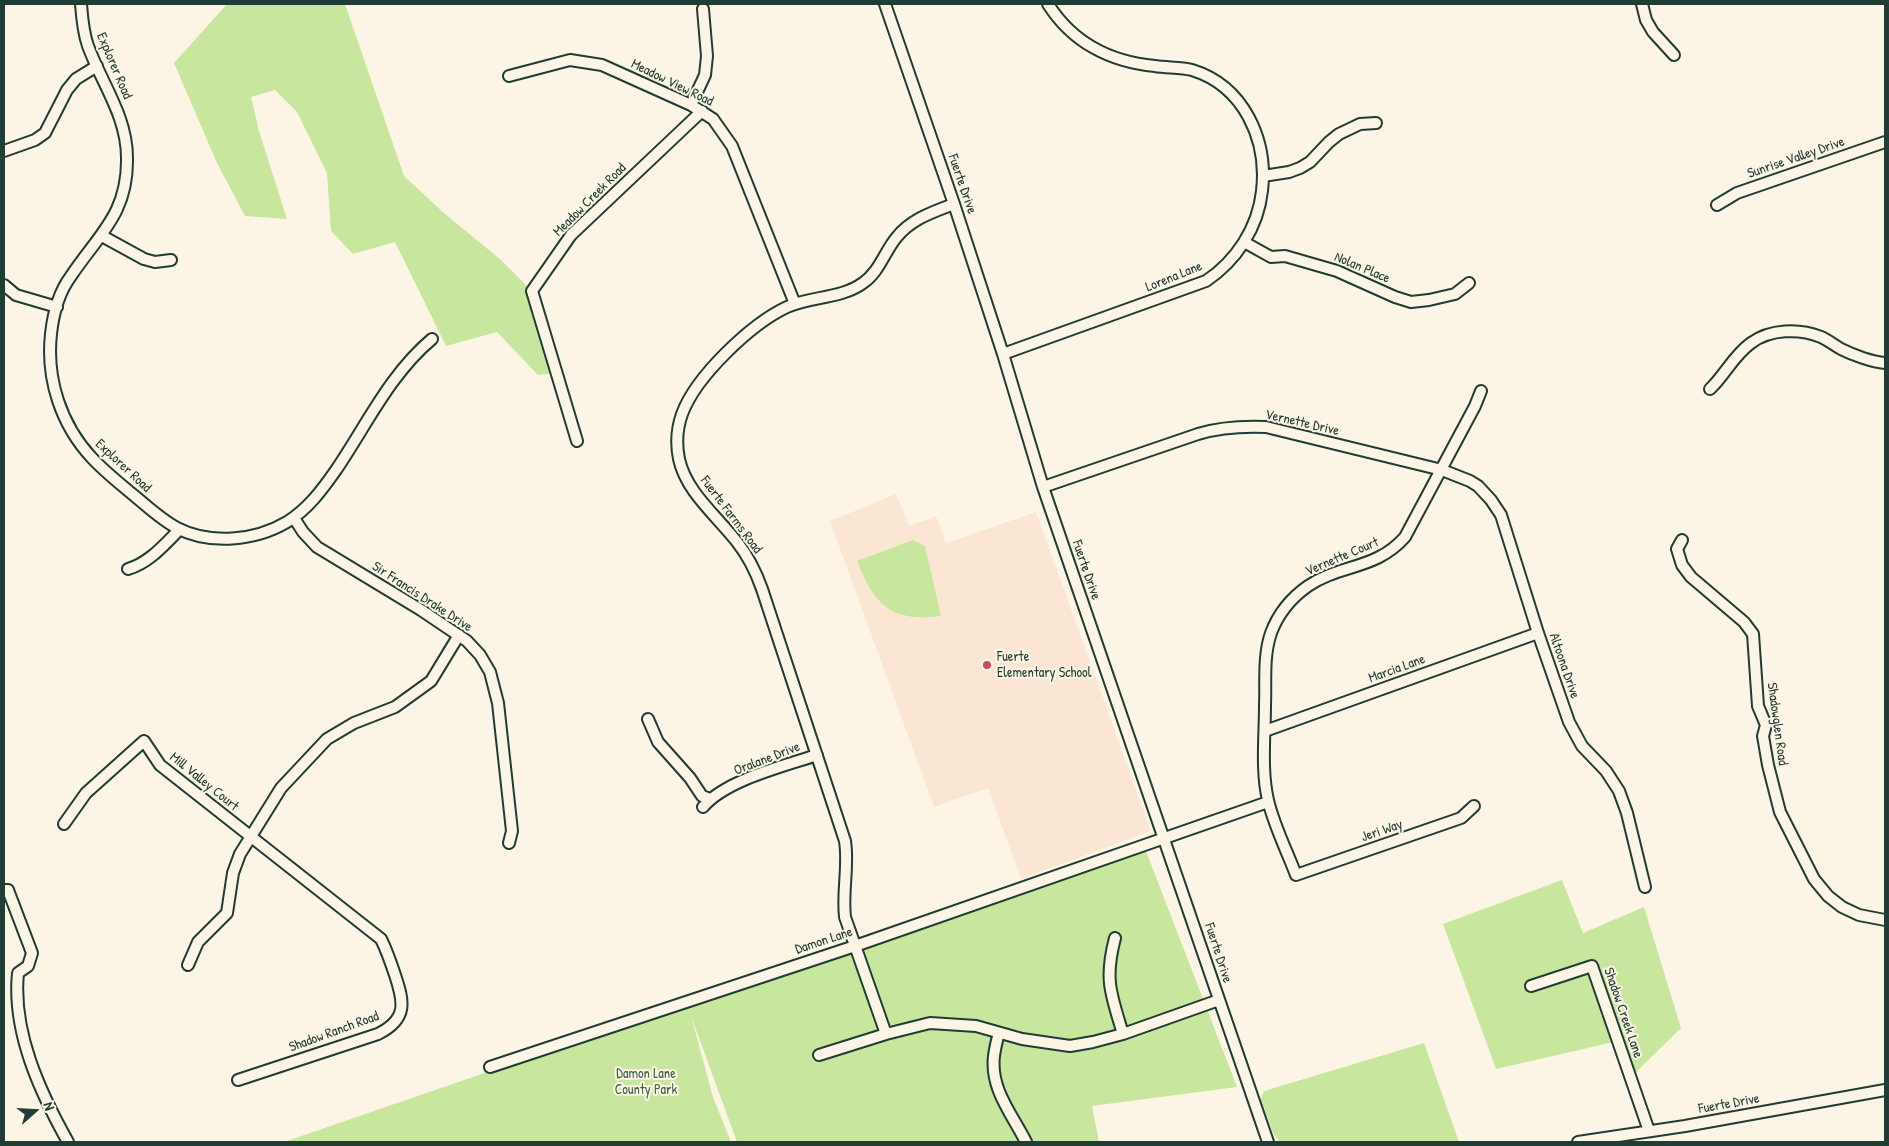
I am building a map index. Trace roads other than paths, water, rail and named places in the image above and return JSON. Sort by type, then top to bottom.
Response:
[{"type":"street","name":"Explorer Road","points":[[81,4],[82,23],[88,45],[121,120],[127,158],[126,184],[119,209],[102,236],[70,276],[63,288],[51,334],[50,362],[59,402],[70,428],[84,450],[102,468],[163,520],[179,530],[210,538],[245,538],[268,532],[294,518],[310,504],[322,489],[401,370],[432,339]]},
{"type":"street","name":"Fuerte Drive","points":[[885,4],[954,204],[1003,354],[1043,487],[1268,1142]]},
{"type":"street","name":"Lorena Lane","points":[[1003,354],[1197,285],[1221,270],[1234,257],[1244,242],[1259,210],[1263,176],[1261,148],[1252,124],[1239,102],[1226,88],[1210,77],[1192,70],[1132,63],[1100,52],[1074,35],[1048,4]]},
{"type":"street","points":[[1642,4],[1646,20],[1653,32],[1674,55]]},
{"type":"street","points":[[692,105],[705,75],[708,56],[703,9]]},
{"type":"street","name":"Meadow View Road","points":[[509,76],[570,60],[602,65],[702,111],[717,123],[732,146],[795,304]]},
{"type":"street","points":[[4,151],[35,140],[45,133],[67,90],[76,79],[97,66]]},
{"type":"street","name":"Meadow Creek Road","points":[[578,441],[532,291],[571,235],[702,111]]},
{"type":"street","points":[[1263,176],[1289,172],[1300,168],[1310,162],[1339,134],[1360,124],[1376,123]]},
{"type":"street","name":"Sunrise Valley Drive","points":[[1717,205],[1737,193],[1885,142]]},
{"type":"street","name":"Fuerte Farms Road","points":[[886,1034],[855,946],[844,908],[847,863],[845,841],[758,578],[737,542],[696,493],[681,465],[678,449],[678,431],[686,405],[711,371],[752,330],[795,304],[844,293],[858,287],[876,271],[890,246],[910,225],[926,215],[954,204]]},
{"type":"street","points":[[102,236],[144,259],[155,262],[171,260]]},
{"type":"street","name":"Nolan Place","points":[[1244,242],[1272,257],[1285,256],[1337,271],[1395,297],[1411,302],[1454,294],[1469,283]]},
{"type":"street","points":[[4,285],[16,295],[57,307]]},
{"type":"street","points":[[1710,389],[1720,380],[1733,359],[1751,343],[1767,335],[1785,331],[1813,334],[1847,352],[1885,363]]},
{"type":"street","name":"Vernette Court","points":[[1296,875],[1268,802],[1265,784],[1266,651],[1272,632],[1280,615],[1300,592],[1318,580],[1370,562],[1393,549],[1405,537],[1442,470],[1481,391]]},
{"type":"street","name":"Vernette Drive","points":[[1043,487],[1198,434],[1223,428],[1243,426],[1266,427],[1442,470]]},
{"type":"street","name":"Altoona Drive","points":[[1442,470],[1470,481],[1485,493],[1501,515],[1538,634],[1569,722],[1575,736],[1606,772],[1623,802],[1645,887]]},
{"type":"street","name":"Sir Francis Drake Drive","points":[[294,518],[303,532],[317,547],[459,635],[474,648],[485,664],[493,681],[496,696],[512,831],[509,842]]},
{"type":"street","points":[[128,569],[139,566],[148,560],[179,530]]},
{"type":"street","name":"Shadowglen Road","points":[[1682,540],[1677,549],[1682,565],[1690,577],[1744,622],[1753,634],[1758,706],[1766,725],[1763,736],[1768,765],[1780,812],[1814,879],[1828,896],[1842,907],[1859,915],[1885,920]]},
{"type":"street","name":"Marcia Lane","points":[[1265,731],[1538,634]]},
{"type":"street","points":[[188,965],[198,942],[227,913],[233,872],[240,854],[281,788],[327,739],[354,723],[395,707],[431,681],[459,635]]},
{"type":"street","name":"Oralane Drive","points":[[648,720],[658,742],[690,778],[706,803],[748,778],[817,755]]},
{"type":"street","name":"Mill Valley Court","points":[[64,824],[86,793],[144,741],[160,765],[250,837]]},
{"type":"street","points":[[1165,839],[1268,802]]},
{"type":"street","name":"Jeri Way","points":[[1296,875],[1461,818],[1474,806]]},
{"type":"street","name":"Shadow Ranch Road","points":[[238,1080],[378,1034],[394,1023],[403,1005],[388,952],[381,940],[250,837]]},
{"type":"street","name":"Damon Lane","points":[[490,1067],[855,946],[1165,839]]},
{"type":"street","points":[[4,890],[8,890],[32,953],[28,966],[18,973],[16,992],[27,1049],[50,1110],[68,1142]]},
{"type":"street","points":[[1115,938],[1109,960],[1109,988],[1123,1034]]},
{"type":"street","name":"Shadow Creek Lane","points":[[1531,986],[1592,966],[1649,1131]]},
{"type":"street","points":[[819,1055],[886,1034],[930,1023],[976,1026],[1022,1039],[1070,1046],[1123,1034],[1219,1000]]},
{"type":"street","points":[[999,1033],[994,1056],[994,1073],[998,1090],[1026,1142]]},
{"type":"street","name":"Fuerte Drive","points":[[1578,1142],[1885,1090]]},
{"type":"place","name":"Fuerte Elementary School","points":[[987,665]]},
{"type":"park label","name":"Damon Lane County Park","points":[[646,1082]]}]
